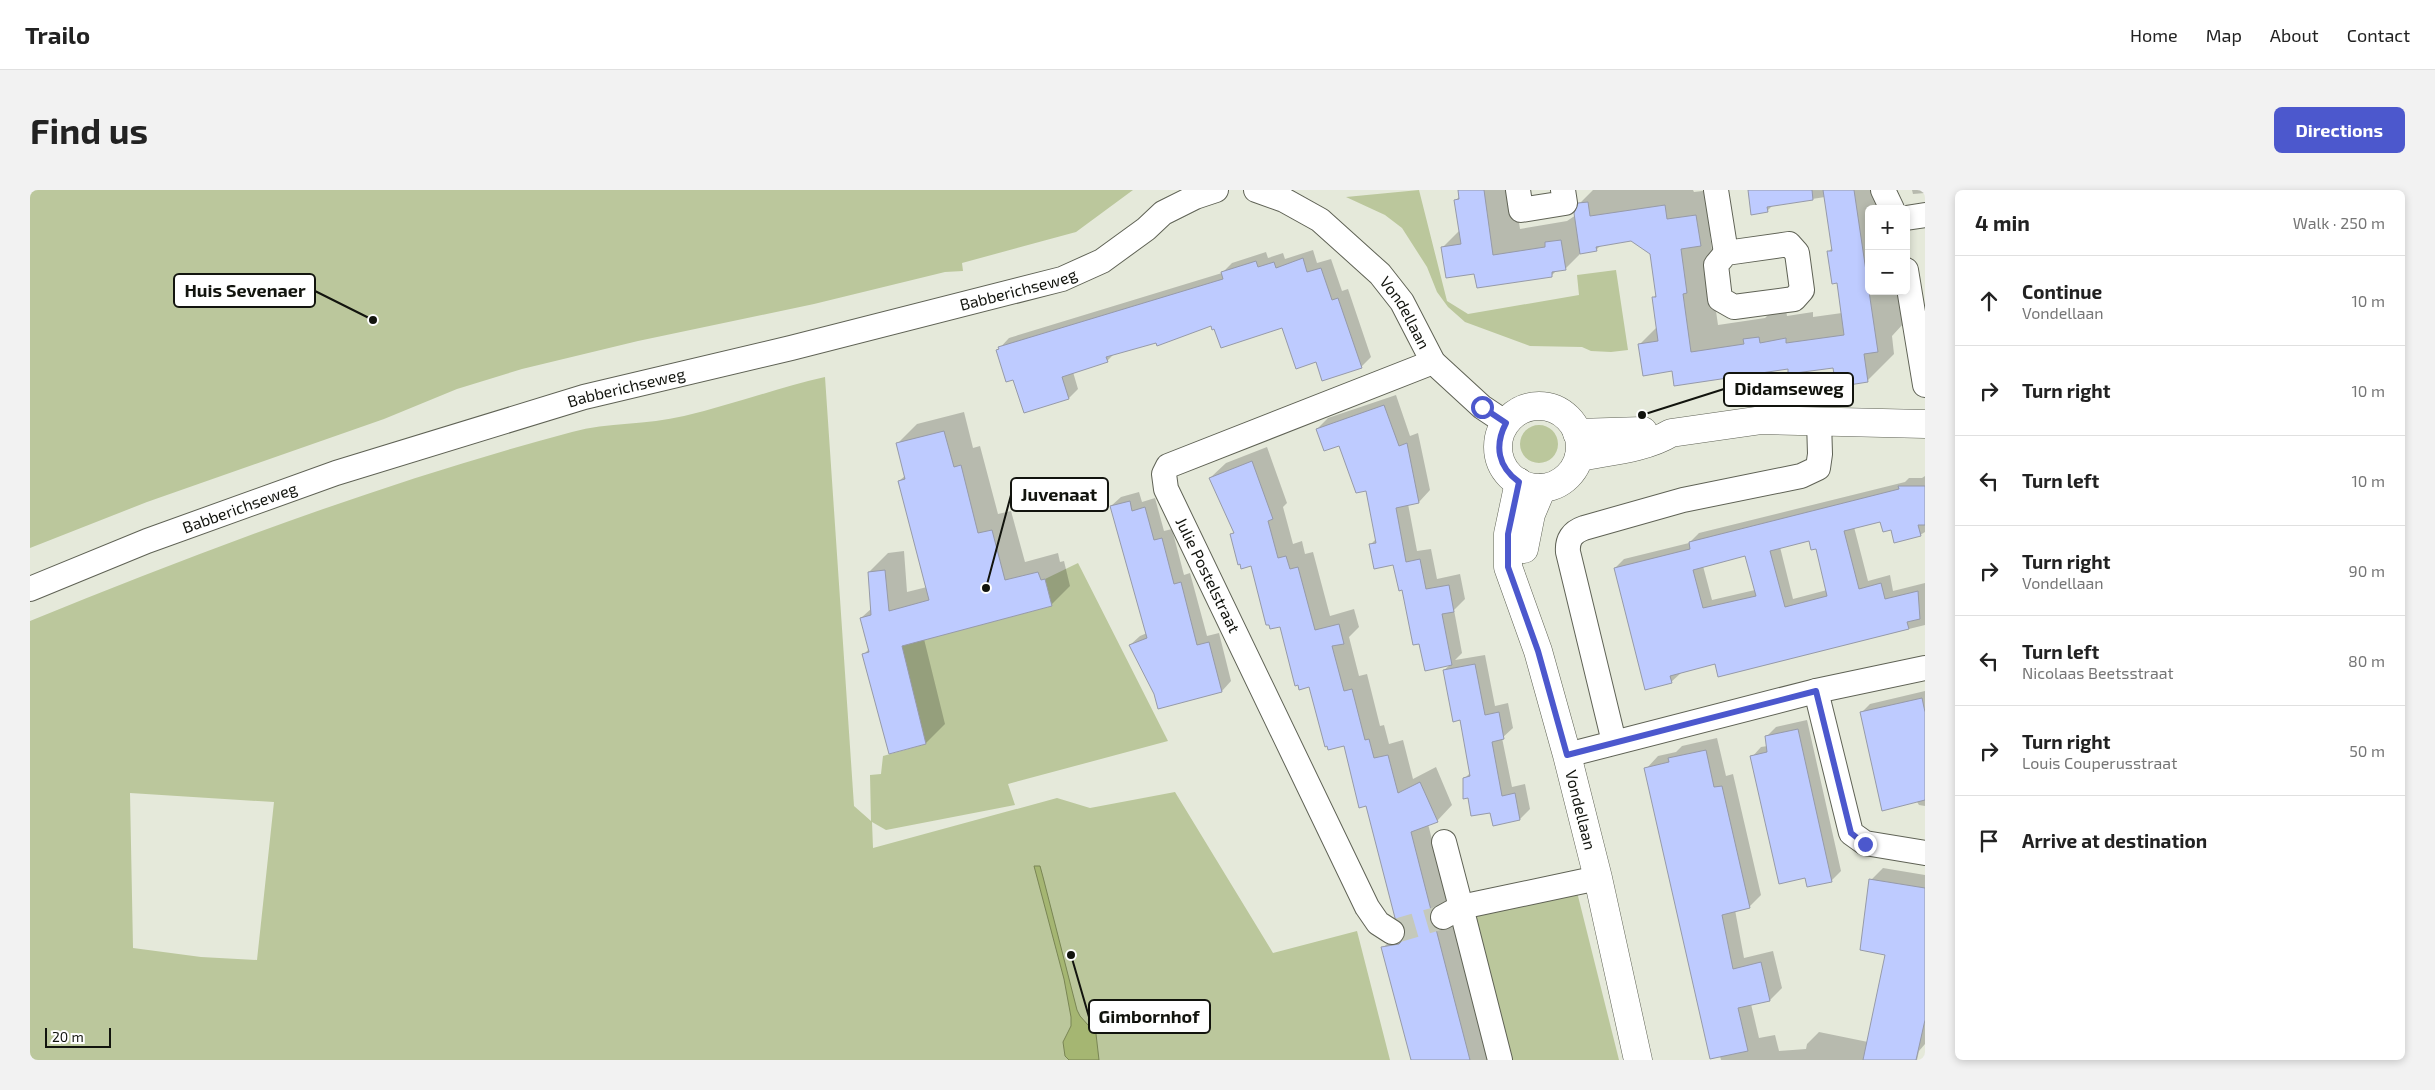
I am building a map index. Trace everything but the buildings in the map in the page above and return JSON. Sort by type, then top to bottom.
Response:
[{"type":"street","name":"Babberichseweg","points":[[30,589],[146,541],[336,473],[575,400],[791,348],[1062,279],[1102,261],[1146,230],[1163,213],[1195,196],[1216,190]]},
{"type":"street","points":[[1256,190],[1298,198]]},
{"type":"street","points":[[1518,190],[1521,210],[1565,203],[1563,190]]},
{"type":"street","points":[[1716,190],[1726,253]]},
{"type":"street","points":[[1882,190],[1890,205]]},
{"type":"street","name":"Vondellaan","points":[[1298,198],[1380,274],[1402,302],[1433,362],[1482,407],[1506,423]]},
{"type":"street","points":[[1910,218],[1925,216]]},
{"type":"street","points":[[1910,294],[1925,385]]},
{"type":"street","name":"Julie Postelstraat","points":[[1392,932],[1378,923],[1368,907],[1166,489],[1164,474],[1168,466],[1433,362]]},
{"type":"street","points":[[1545,406],[1565,415],[1578,445],[1576,465],[1565,478],[1558,483],[1530,485],[1510,475],[1499,456],[1498,444],[1506,423],[1523,409],[1545,406]]},
{"type":"street","points":[[1578,445],[1663,430],[1671,433],[1762,420],[1925,424]]},
{"type":"street","points":[[1614,742],[1568,552],[1571,538],[1576,531],[1584,528],[1683,500],[1801,476],[1818,468],[1819,421]]},
{"type":"street","name":"Vondellaan","points":[[1530,485],[1512,509],[1507,554],[1508,567],[1538,651],[1567,755],[1598,878],[1638,1060]]},
{"type":"street","points":[[1567,755],[1816,691],[1925,668]]},
{"type":"street","points":[[1816,691],[1851,833],[1865,844],[1925,853]]},
{"type":"street","points":[[1444,842],[1452,912],[1500,1060]]},
{"type":"street","points":[[1452,912],[1598,878]]},
{"type":"shaded area","points":[[30,190],[1133,190],[1076,232],[962,263],[963,271],[945,272],[814,304],[638,341],[522,369],[457,389],[384,419],[147,502],[30,548]]},
{"type":"shaded area","points":[[1419,190],[1447,301],[1468,314],[1579,295],[1577,275],[1616,270],[1628,350],[1611,352],[1591,351],[1582,347],[1530,346],[1465,322],[1448,307],[1437,292],[1427,267],[1402,228],[1385,215],[1346,197]]},
{"type":"shaded area","points":[[825,377],[854,806],[871,821],[870,775],[881,774],[883,756],[926,744],[900,646],[1052,606],[1045,579],[1078,563],[1168,741],[1008,784],[1015,805],[886,830],[872,822],[873,848],[1057,798],[1090,808],[1175,792],[1273,953],[1357,931],[1390,1060],[30,1060],[30,621],[230,542],[434,472],[572,432],[684,416]],"holes":[[[130,793],[274,802],[257,960],[201,957],[133,948]]]},
{"type":"shaded area","points":[[1539,425],[1552,431],[1558,444],[1552,457],[1539,463],[1526,457],[1520,444],[1526,431]]},
{"type":"shaded area","points":[[1034,866],[1040,866],[1077,1010],[1096,1034],[1099,1060],[1069,1060],[1065,1056],[1063,1042],[1071,1026],[1071,1017],[1064,979]]},
{"type":"shaded area","points":[[1577,892],[1619,1060],[1512,1060],[1474,917],[1525,899]]},
{"type":"tunnel","points":[[1392,932],[1443,917]]},
{"type":"place","name":"Huis Sevenaer","points":[[373,320]]},
{"type":"place","name":"Didamseweg","points":[[1642,415]]},
{"type":"place","name":"Juvenaat","points":[[986,588]]},
{"type":"place","name":"Gimbornhof","points":[[1071,955]]},
{"type":"route","points":[[1482,407],[1506,423],[1498,444],[1499,456],[1503,466],[1519,482],[1508,534],[1508,567],[1538,651],[1567,755],[1816,691],[1851,833],[1865,844]]}]
